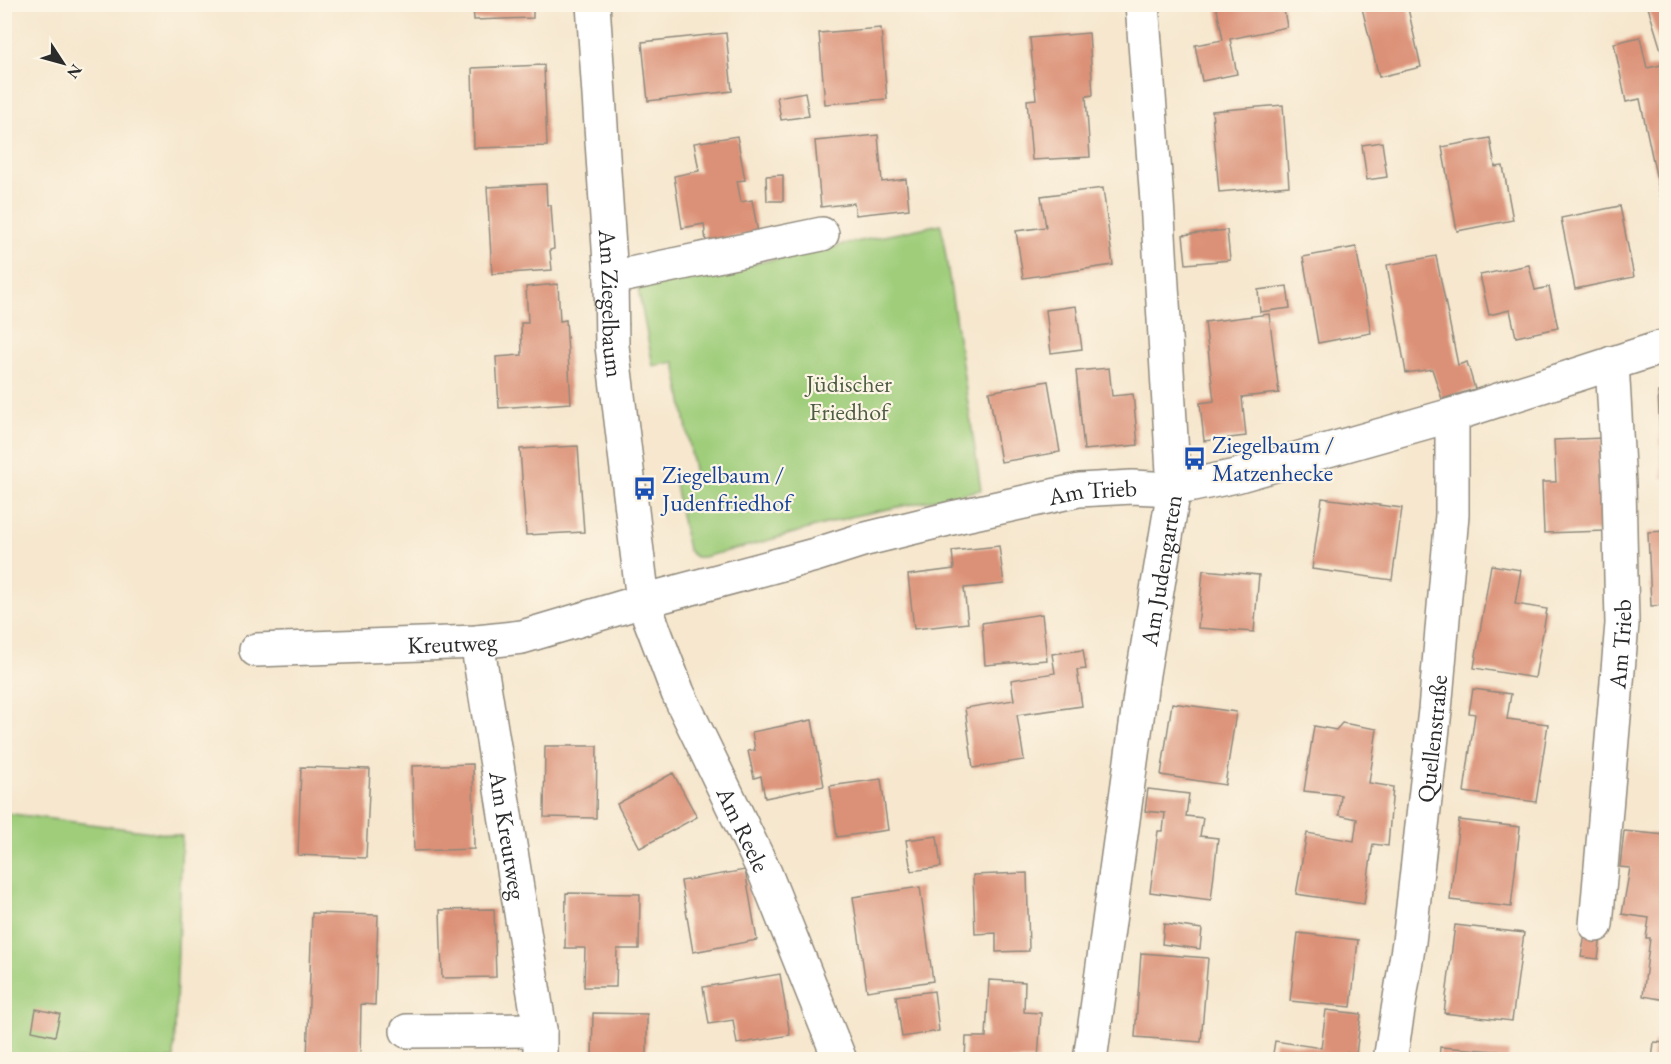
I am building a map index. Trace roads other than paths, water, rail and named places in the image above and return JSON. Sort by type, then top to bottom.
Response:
[{"type":"street","name":"Am Ziegelbaum","points":[[593,4],[612,346],[642,601]]},
{"type":"street","name":"Am Judengarten","points":[[1090,1059],[1143,674],[1174,489],[1158,212],[1142,4]]},
{"type":"street","points":[[610,278],[822,234]]},
{"type":"street","name":"Am Trieb","points":[[642,601],[804,558],[862,540],[1079,490],[1132,487],[1174,489],[1236,476],[1452,415],[1666,346]]},
{"type":"street","name":"Am Trieb","points":[[1596,924],[1622,624],[1619,485],[1612,363]]},
{"type":"street","name":"Quellenstraße","points":[[1390,1059],[1409,942],[1436,710],[1452,515],[1452,415]]},
{"type":"street","name":"Kreutweg","points":[[256,650],[477,642],[522,637],[642,601]]},
{"type":"street","name":"Am Reele","points":[[642,601],[678,693],[765,873],[840,1059]]},
{"type":"street","name":"Am Kreutweg","points":[[407,1031],[540,1045],[477,642]]},
{"type":"place","name":"Ziegelbaum / Matzenhecke","points":[[1194,458]]},
{"type":"place","name":"Ziegelbaum / Judenfriedhof","points":[[644,488]]},
{"type":"park label","name":"Jüdischer Friedhof","points":[[849,397]]}]
